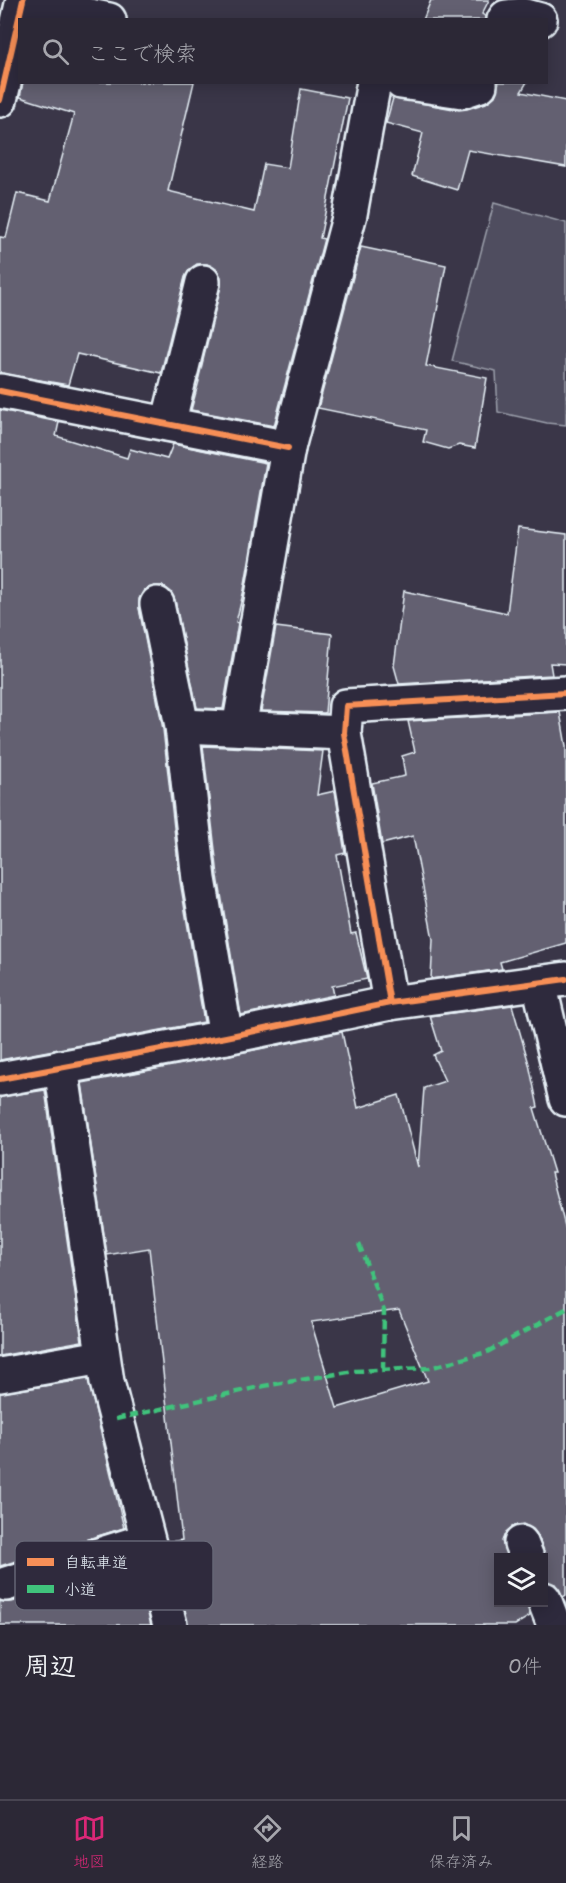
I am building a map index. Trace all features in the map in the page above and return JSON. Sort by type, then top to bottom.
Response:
[{"type":"street","points":[[19,18],[23,1],[100,18]]},
{"type":"street","points":[[505,18],[522,15],[533,18]]},
{"type":"street","points":[[548,21],[566,24]]},
{"type":"street","points":[[0,100],[18,23]]},
{"type":"street","points":[[239,728],[288,448],[350,214],[374,84]]},
{"type":"street","points":[[413,84],[462,92],[480,84]]},
{"type":"street","points":[[168,424],[203,282]]},
{"type":"street","points":[[0,391],[288,448]]},
{"type":"street","points":[[157,604],[182,726],[199,879],[226,1037]]},
{"type":"street","points":[[390,1003],[344,734],[346,706],[566,693]]},
{"type":"street","points":[[182,726],[344,734]]},
{"type":"street","points":[[0,1079],[226,1037],[390,1003],[552,981],[566,1099]]},
{"type":"street","points":[[61,1067],[102,1357],[147,1540],[144,1541]]},
{"type":"street","points":[[0,1375],[102,1357]]},
{"type":"street","points":[[6,1584],[15,1581]]},
{"type":"street","points":[[546,1607],[554,1625]]},
{"type":"street","points":[[166,1610],[170,1625]]},
{"type":"shaded area","points":[[494,203],[566,223],[566,425],[498,412],[496,371],[452,361]]},
{"type":"building","points":[[431,0],[489,0],[482,14],[486,18],[424,18]]},
{"type":"building","points":[[23,84],[194,84],[168,191],[254,212],[264,164],[288,168],[301,89],[348,98],[320,238],[324,239],[274,426],[191,410],[221,286],[221,277],[216,269],[207,264],[197,264],[185,277],[161,373],[77,354],[68,385],[0,373],[0,237],[6,238],[17,193],[50,201],[74,114],[20,97]]},
{"type":"building","points":[[498,84],[526,84],[521,92],[566,101],[566,167],[468,150],[457,190],[412,176],[423,133],[386,123],[393,98],[459,110],[486,103],[495,96]]},
{"type":"building","points":[[361,247],[446,265],[426,366],[487,378],[475,448],[459,445],[448,449],[423,442],[426,430],[318,408]]},
{"type":"building","points":[[0,410],[59,422],[56,436],[127,458],[130,449],[167,459],[173,444],[266,463],[244,590],[236,622],[238,623],[223,709],[197,708],[175,600],[171,592],[163,586],[154,586],[144,590],[139,599],[163,729],[180,881],[204,1022],[0,1060]]},
{"type":"building","points":[[518,529],[566,535],[566,664],[550,663],[552,675],[399,684],[394,666],[404,591],[507,613]]},
{"type":"building","points":[[276,627],[332,634],[325,713],[261,711]]},
{"type":"building","points":[[560,712],[566,746],[566,943],[500,962],[502,969],[431,979],[433,939],[413,836],[382,844],[372,783],[405,776],[402,756],[415,752],[408,721]]},
{"type":"building","points":[[203,746],[323,751],[317,795],[335,791],[345,853],[337,855],[351,934],[356,933],[367,979],[332,986],[334,995],[241,1015],[218,876]]},
{"type":"building","points":[[512,1005],[529,1064],[538,1107],[534,1108],[554,1173],[551,1173],[566,1230],[566,1595],[563,1597],[555,1584],[548,1582],[548,1553],[544,1553],[533,1529],[523,1524],[514,1526],[506,1532],[502,1541],[506,1553],[494,1553],[494,1607],[527,1607],[530,1616],[515,1625],[188,1625],[184,1610],[213,1610],[213,1541],[175,1541],[182,1540],[149,1248],[107,1255],[82,1083],[342,1032],[358,1108],[399,1095],[418,1167],[424,1088],[445,1081],[433,1055],[441,1051],[430,1016]],"holes":[[[399,1310],[428,1381],[337,1408],[311,1322]]]},
{"type":"building","points":[[45,1090],[82,1341],[0,1356],[0,1097]]},
{"type":"building","points":[[88,1379],[124,1528],[82,1541],[15,1541],[15,1561],[0,1566],[0,1393]]},
{"type":"building","points":[[0,1601],[15,1601],[15,1610],[147,1610],[151,1625],[0,1625]]},
{"type":"marked path","points":[[359,1244],[384,1311],[383,1369]]},
{"type":"marked path","points":[[116,1419],[264,1386],[354,1371],[430,1368],[487,1352],[566,1309]]},
{"type":"cycle path","points":[[19,18],[23,0]]},
{"type":"cycle path","points":[[0,100],[18,22]]},
{"type":"cycle path","points":[[0,391],[288,448]]},
{"type":"cycle path","points":[[390,1003],[344,733],[346,706],[566,693]]},
{"type":"cycle path","points":[[0,1079],[226,1037],[390,1003],[566,979]]}]
